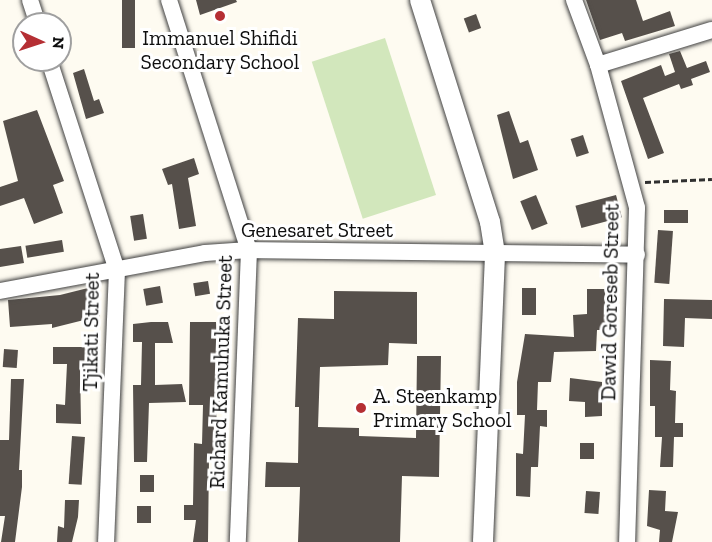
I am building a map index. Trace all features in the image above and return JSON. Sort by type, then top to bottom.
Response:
[{"type":"street","name":"Richard Kamuhuka Street","points":[[169,0],[249,250],[238,542]]},
{"type":"street","points":[[420,0],[490,222],[495,255],[483,542]]},
{"type":"street","name":"Dawid Goreseb Street","points":[[574,0],[597,65],[637,208],[627,542]]},
{"type":"street","points":[[597,65],[712,30]]},
{"type":"street","name":"Tjikati Street","points":[[53,72],[117,270],[106,542]]},
{"type":"street","name":"Genesaret Street","points":[[0,291],[205,253],[249,250],[495,255],[637,255]]},
{"type":"path","points":[[632,186],[652,179],[712,179]]},
{"type":"green space","points":[[385,38],[436,195],[363,219],[312,62]]},
{"type":"building","points":[[122,0],[135,0],[135,48],[122,48]]},
{"type":"building","points":[[196,0],[236,0],[237,2],[200,15]]},
{"type":"building","points":[[586,0],[636,0],[643,21],[670,11],[675,26],[625,41],[622,33],[600,40]]},
{"type":"building","points":[[476,14],[481,28],[469,33],[464,18]]},
{"type":"building","points":[[680,51],[687,68],[706,61],[710,72],[691,79],[693,85],[681,89],[679,84],[643,98],[664,153],[648,159],[621,81],[661,65],[665,76],[675,72],[669,54]]},
{"type":"building","points":[[84,69],[94,101],[99,99],[104,113],[86,119],[73,73]]},
{"type":"building","points":[[37,110],[64,181],[53,185],[63,213],[34,224],[24,198],[0,206],[0,187],[18,181],[3,121]]},
{"type":"building","points":[[509,111],[520,143],[528,140],[538,170],[513,179],[497,115]]},
{"type":"building","points":[[583,135],[589,153],[577,157],[571,139]]},
{"type":"building","points":[[194,158],[199,174],[188,178],[196,226],[179,229],[172,184],[168,185],[162,169]]},
{"type":"building","points":[[536,195],[548,224],[532,230],[520,201]]},
{"type":"building","points":[[616,195],[622,217],[581,228],[575,206]]},
{"type":"building","points":[[664,210],[688,210],[688,223],[664,223]]},
{"type":"building","points":[[143,214],[147,239],[134,241],[130,216]]},
{"type":"building","points":[[658,230],[673,231],[669,284],[654,283]]},
{"type":"building","points":[[62,240],[64,252],[27,258],[25,246]]},
{"type":"building","points":[[21,246],[24,263],[0,267],[0,249]]},
{"type":"building","points":[[208,281],[210,294],[195,296],[193,283]]},
{"type":"building","points":[[160,286],[163,303],[146,306],[143,289]]},
{"type":"building","points":[[92,287],[100,316],[52,328],[52,324],[10,327],[8,300],[60,295]]},
{"type":"building","points":[[522,288],[536,288],[536,315],[522,315]]},
{"type":"building","points":[[587,289],[605,289],[606,330],[597,330],[596,351],[554,352],[551,382],[538,382],[537,410],[547,410],[547,427],[540,426],[538,467],[531,467],[530,497],[516,496],[516,453],[523,454],[525,415],[517,415],[517,382],[525,334],[574,337],[573,315],[587,314]]},
{"type":"building","points":[[334,291],[417,292],[417,344],[389,343],[388,365],[320,367],[318,427],[359,428],[359,436],[416,438],[417,356],[441,356],[439,477],[402,476],[400,542],[298,542],[300,487],[265,487],[266,462],[298,463],[299,407],[295,407],[298,318],[334,319]]},
{"type":"building","points":[[664,299],[712,300],[712,319],[685,318],[684,347],[663,346]]},
{"type":"building","points":[[168,322],[173,343],[155,343],[155,385],[182,384],[186,402],[149,403],[147,462],[134,462],[133,385],[141,385],[142,342],[133,342],[133,324]]},
{"type":"building","points":[[190,322],[216,322],[219,378],[226,379],[226,392],[220,391],[220,402],[216,402],[218,459],[209,459],[208,542],[193,542],[196,520],[184,520],[184,505],[193,505],[194,443],[202,444],[203,405],[189,405]]},
{"type":"building","points":[[53,347],[89,347],[89,364],[80,364],[81,424],[56,423],[56,404],[65,405],[67,364],[53,364]]},
{"type":"building","points":[[4,349],[18,350],[17,368],[3,367]]},
{"type":"building","points":[[650,360],[671,361],[670,390],[676,391],[675,423],[683,423],[683,437],[674,437],[673,467],[660,467],[662,437],[655,437],[655,406],[650,406]]},
{"type":"building","points":[[570,378],[602,382],[602,416],[585,417],[585,402],[569,401]]},
{"type":"building","points":[[11,379],[24,379],[19,470],[22,470],[22,487],[15,542],[1,542],[5,516],[0,516],[0,440],[9,440]]},
{"type":"building","points":[[72,436],[85,437],[82,485],[69,484]]},
{"type":"building","points":[[580,443],[594,443],[594,459],[580,459]]},
{"type":"building","points":[[140,475],[154,475],[154,492],[140,492]]},
{"type":"building","points":[[649,490],[666,491],[665,511],[678,512],[672,542],[659,542],[660,530],[647,526]]},
{"type":"building","points":[[586,491],[600,492],[598,514],[584,513]]},
{"type":"building","points":[[65,500],[79,500],[78,517],[72,542],[57,542],[58,526],[64,528]]},
{"type":"building","points":[[137,506],[151,506],[151,523],[137,523]]},
{"type":"place","name":"Immanuel Shifidi Secondary School","points":[[220,16]]},
{"type":"place","name":"A. Steenkamp Primary School","points":[[361,408]]}]
